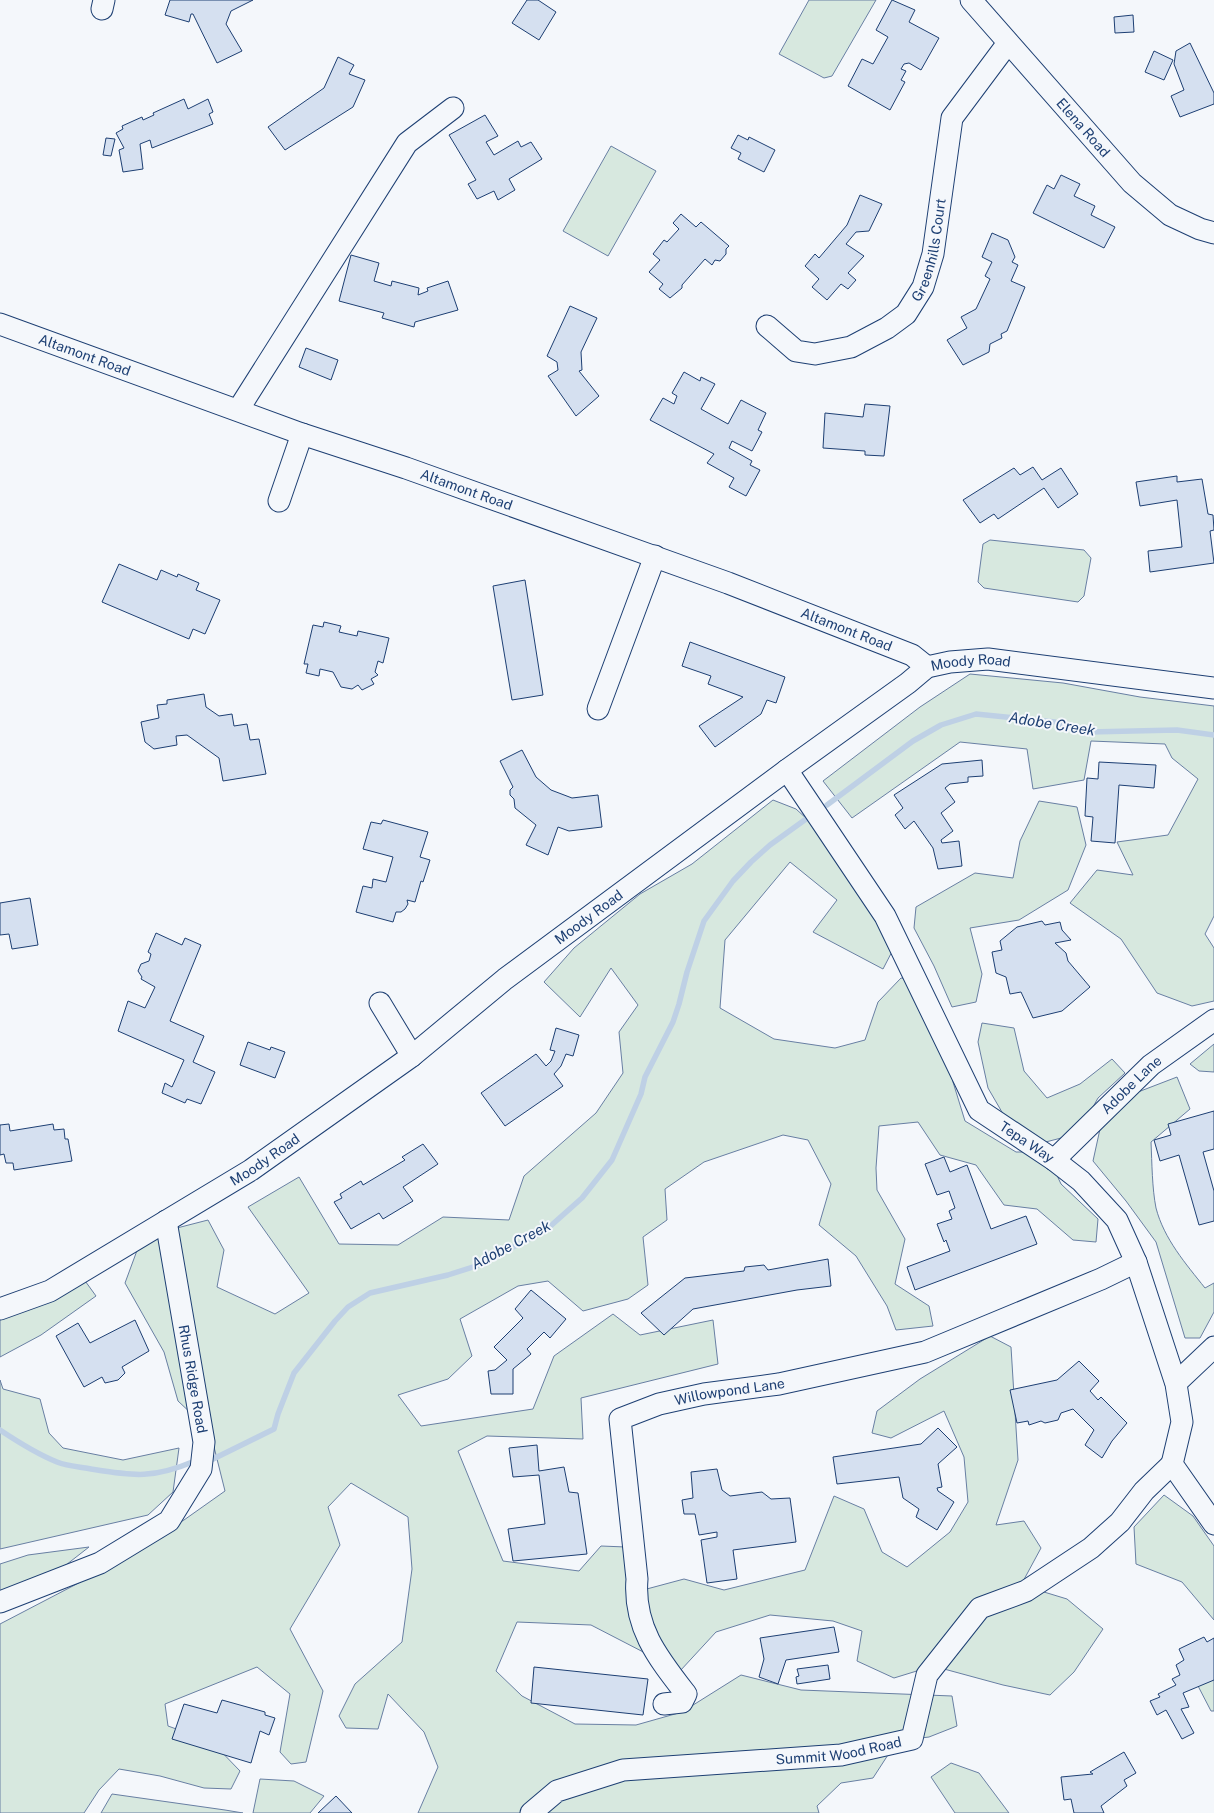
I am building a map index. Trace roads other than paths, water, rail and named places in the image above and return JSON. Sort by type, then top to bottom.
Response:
[{"type":"street","name":"Elena Road","points":[[970,0],[1132,183],[1170,215],[1200,229],[1214,233]]},
{"type":"street","name":"Greenhills Court","points":[[766,326],[796,351],[815,354],[851,347],[888,328],[906,314],[923,287],[933,254],[952,118],[1008,43]]},
{"type":"street","points":[[238,410],[407,142],[453,108]]},
{"type":"street","name":"Altamont Road","points":[[0,324],[302,434],[406,468],[728,583],[912,655],[927,667]]},
{"type":"street","points":[[279,501],[302,434]]},
{"type":"street","points":[[598,710],[655,556]]},
{"type":"street","name":"Moody Road","points":[[0,1309],[50,1291],[251,1170],[412,1056],[506,979],[787,770],[908,683],[927,667],[950,662],[988,659],[1214,688]]},
{"type":"street","name":"Tepa Way","points":[[787,770],[885,916],[979,1110],[1054,1160],[1081,1181],[1117,1220],[1136,1262],[1176,1383],[1182,1422],[1172,1464]]},
{"type":"street","points":[[380,1003],[412,1056]]},
{"type":"street","name":"Adobe Lane","points":[[1054,1160],[1151,1065],[1214,1020]]},
{"type":"street","name":"Rhus Ridge Road","points":[[0,1602],[100,1563],[170,1521],[201,1470],[204,1442],[166,1221]]},
{"type":"street","name":"Willowpond Lane","points":[[664,1704],[682,1702],[686,1694],[661,1662],[642,1628],[636,1592],[637,1579],[620,1419],[659,1404],[704,1394],[779,1384],[925,1352],[1101,1279],[1136,1262]]},
{"type":"street","points":[[1176,1383],[1214,1346]]},
{"type":"street","points":[[1172,1464],[1214,1524]]},
{"type":"street","name":"Summit Wood Road","points":[[531,1813],[556,1791],[623,1770],[841,1755],[912,1739],[927,1675],[980,1608],[1026,1591],[1091,1548],[1120,1522],[1144,1491],[1172,1464]]},
{"type":"waterway","name":"Adobe Creek","points":[[827,805],[913,741],[941,725],[976,714],[1055,722],[1089,732],[1177,730],[1214,735]]},
{"type":"waterway","name":"Adobe Creek","points":[[209,1461],[274,1429],[294,1373],[348,1307],[370,1293],[448,1275],[476,1266],[546,1230],[582,1198],[612,1160],[641,1094],[645,1077],[673,1022],[704,921],[733,881],[751,862],[770,845],[813,814]]},
{"type":"waterway","name":"Adobe Creek","points":[[0,1430],[28,1448],[50,1459],[78,1467],[143,1474],[167,1471],[195,1461]]}]
